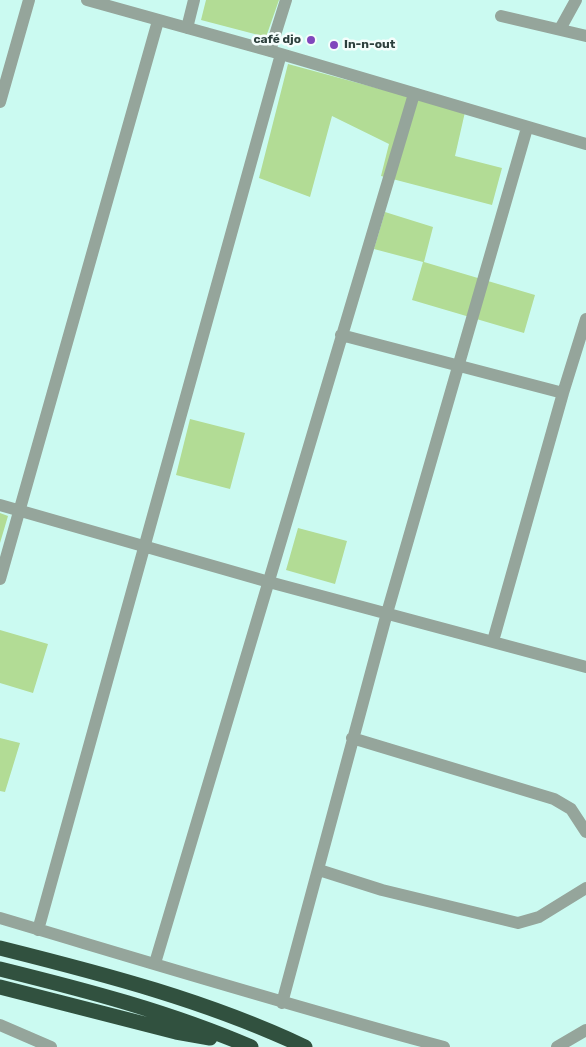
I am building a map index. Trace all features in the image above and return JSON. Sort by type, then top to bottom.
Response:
[{"type":"highway","points":[[0,948],[150,987],[245,1020],[305,1047]]},
{"type":"highway","points":[[0,969],[106,996],[245,1044]]},
{"type":"highway","points":[[0,987],[176,1032],[245,1044]]},
{"type":"street","points":[[0,102],[29,0]]},
{"type":"street","points":[[87,0],[276,52],[586,144]]},
{"type":"street","points":[[187,28],[194,0]]},
{"type":"street","points":[[38,930],[146,546],[276,52],[286,0]]},
{"type":"street","points":[[560,30],[576,0]]},
{"type":"street","points":[[501,16],[586,36]]},
{"type":"street","points":[[0,579],[158,21]]},
{"type":"street","points":[[155,963],[414,94]]},
{"type":"street","points":[[282,1003],[387,612],[527,128]]},
{"type":"street","points":[[493,641],[563,393],[586,319]]},
{"type":"street","points":[[341,335],[563,393]]},
{"type":"street","points":[[0,505],[269,582],[387,612],[586,667]]},
{"type":"street","points":[[352,738],[554,799],[571,809],[586,832]]},
{"type":"street","points":[[318,870],[382,890],[518,923],[539,917],[586,888]]},
{"type":"street","points":[[0,918],[155,963],[282,1003],[444,1047]]},
{"type":"street","points":[[0,1026],[51,1047]]},
{"type":"street","points":[[557,1047],[586,1030]]},
{"type":"green space","points":[[206,0],[279,0],[266,37],[201,20]]},
{"type":"green space","points":[[288,64],[465,112],[455,156],[502,168],[492,205],[381,176],[389,144],[332,116],[310,197],[259,178]]},
{"type":"green space","points":[[385,212],[433,227],[424,262],[535,295],[524,333],[412,300],[423,262],[374,249]]},
{"type":"green space","points":[[190,419],[245,433],[230,489],[176,475]]},
{"type":"green space","points":[[0,513],[8,516],[0,543]]},
{"type":"green space","points":[[298,528],[347,541],[335,584],[286,570]]},
{"type":"green space","points":[[0,630],[48,644],[33,693],[0,683]]},
{"type":"green space","points":[[0,738],[20,743],[5,792],[0,791]]},
{"type":"place","name":"café djo","points":[[311,40]]},
{"type":"place","name":"In-n-out","points":[[334,45]]}]
